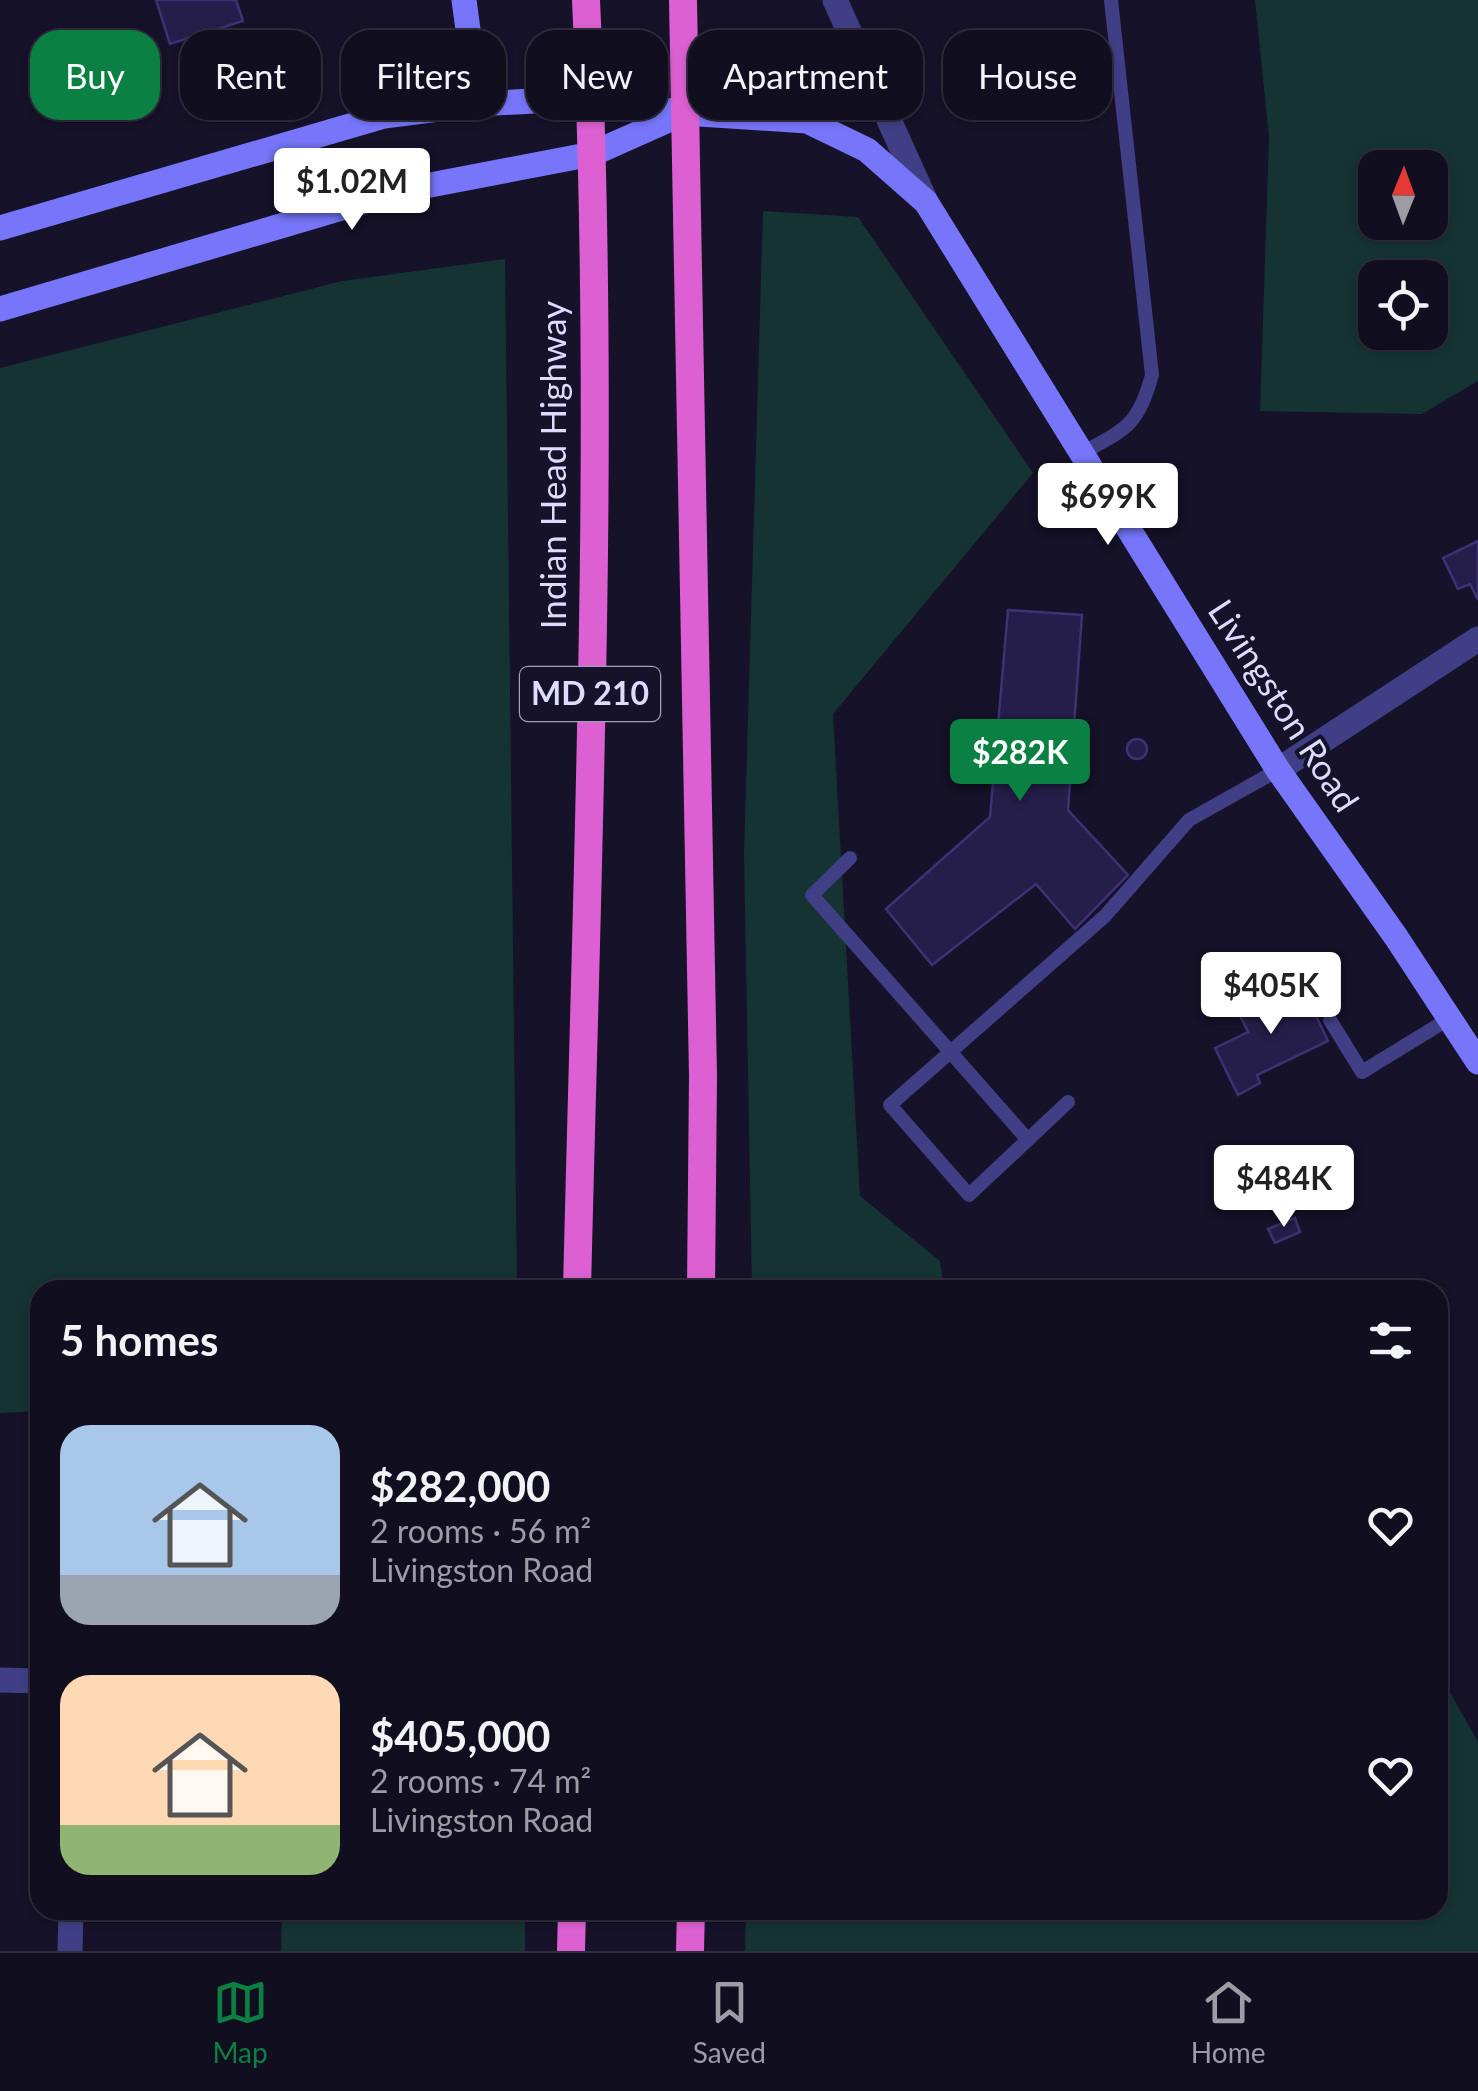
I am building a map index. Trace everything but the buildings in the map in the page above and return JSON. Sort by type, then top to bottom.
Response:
[{"type":"highway","name":"Indian Head Highway","points":[[586,0],[587,30]]},
{"type":"highway","name":"MD 210","points":[[682,0],[703,1076],[701,1280]]},
{"type":"highway","name":"Indian Head Highway","points":[[578,1280],[594,530],[591,120]]},
{"type":"highway","points":[[572,1920],[572,1951]]},
{"type":"highway","points":[[690,1951],[691,1920]]},
{"type":"main road","points":[[464,0],[468,30]]},
{"type":"main road","name":"Livingston Road","points":[[668,110],[807,121],[867,150],[926,202],[1278,770],[1478,1062]]},
{"type":"main road","points":[[0,309],[399,192],[592,154],[684,113]]},
{"type":"main road","name":"Livingston Road","points":[[0,228],[370,120]]},
{"type":"street","points":[[835,0],[926,202]]},
{"type":"street","points":[[1278,770],[1478,639]]},
{"type":"street","points":[[0,1680],[30,1681]]},
{"type":"street","points":[[70,1951],[71,1920]]},
{"type":"lane","points":[[1082,454],[1127,428],[1144,404],[1152,375],[1111,0]]},
{"type":"lane","points":[[1068,1102],[969,1195],[890,1104],[1105,916],[1189,820],[1278,770]]},
{"type":"lane","points":[[850,858],[812,895],[1028,1140]]},
{"type":"lane","points":[[1330,1020],[1362,1072],[1450,1018]]},
{"type":"green space","points":[[1255,0],[1478,0],[1478,381],[1422,414],[1260,411],[1269,137]]},
{"type":"green space","points":[[763,211],[858,217],[1033,473],[833,714],[860,1196],[940,1261],[943,1280],[752,1280],[744,854]]},
{"type":"green space","points":[[505,259],[517,1280],[30,1280],[30,1412],[0,1413],[0,368],[342,281]]},
{"type":"green space","points":[[1448,1689],[1478,1742],[1478,1951],[745,1951],[746,1920],[1448,1920]]},
{"type":"green space","points":[[282,1920],[525,1920],[525,1951],[281,1951]]}]
